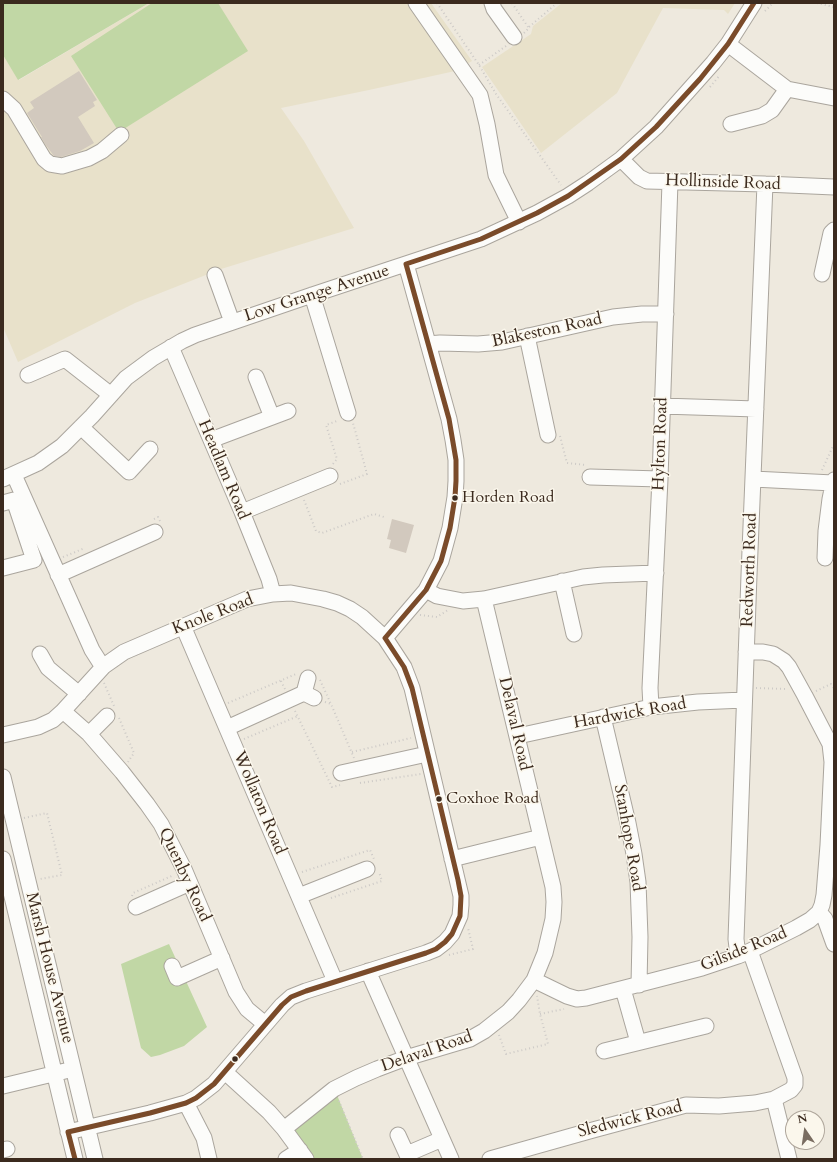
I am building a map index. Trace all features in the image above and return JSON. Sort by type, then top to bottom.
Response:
[{"type":"street","points":[[416,3],[480,95],[487,124],[496,176],[518,222]]},
{"type":"street","points":[[492,3],[494,9],[514,37]]},
{"type":"street","name":"Low Grange Avenue","points":[[8,477],[38,463],[62,446],[126,378],[171,347],[195,335],[232,322],[482,239],[568,196],[621,158],[656,127],[700,79],[728,44],[754,3]]},
{"type":"street","points":[[728,44],[787,89],[834,98]]},
{"type":"street","points":[[731,124],[762,116],[772,110],[787,89]]},
{"type":"street","points":[[3,99],[14,109],[44,159],[50,164],[62,166],[89,158],[102,151],[121,135]]},
{"type":"street","name":"Hollinside Road","points":[[621,158],[639,178],[646,181],[834,187]]},
{"type":"street","name":"Hylton Road","points":[[651,707],[650,688],[660,479],[670,182]]},
{"type":"street","name":"Redworth Road","points":[[744,953],[736,939],[765,184]]},
{"type":"street","points":[[822,274],[831,233],[834,230]]},
{"type":"street","points":[[385,638],[426,590],[441,561],[450,528],[456,481],[456,460],[453,440],[406,264]]},
{"type":"street","points":[[214,275],[232,322]]},
{"type":"street","points":[[312,295],[348,413]]},
{"type":"street","name":"Blakeston Road","points":[[428,344],[478,344],[502,342],[613,317],[642,314],[666,314]]},
{"type":"street","points":[[527,336],[549,435]]},
{"type":"street","name":"Headlam Road","points":[[171,347],[242,512],[269,579],[273,594]]},
{"type":"street","points":[[28,375],[65,358],[111,395]]},
{"type":"street","points":[[256,377],[272,417]]},
{"type":"street","points":[[662,406],[756,409]]},
{"type":"street","points":[[211,440],[288,411]]},
{"type":"street","points":[[81,427],[129,472],[150,449]]},
{"type":"street","points":[[242,512],[333,475]]},
{"type":"street","points":[[8,477],[58,575],[92,650],[102,668]]},
{"type":"street","points":[[590,480],[660,479]]},
{"type":"street","points":[[753,479],[829,481],[825,561]]},
{"type":"street","points":[[3,503],[14,500],[34,560],[3,568]]},
{"type":"street","points":[[58,575],[155,532]]},
{"type":"street","points":[[426,590],[437,596],[459,601],[484,599],[583,577],[656,573]]},
{"type":"street","points":[[562,581],[575,634]]},
{"type":"street","name":"Knole Road","points":[[3,735],[46,725],[63,712],[102,668],[124,652],[183,626],[247,599],[273,594],[291,593],[323,598],[350,608],[362,617],[385,638],[404,667],[412,688],[461,896],[462,905],[460,916],[452,934],[445,942],[431,951],[335,981],[292,997],[282,1005],[214,1084],[196,1098],[186,1103],[150,1113],[68,1132]]},
{"type":"street","name":"Delaval Road","points":[[284,1129],[334,1089],[370,1072],[406,1058],[470,1039],[484,1031],[508,1012],[519,1000],[534,980],[545,953],[553,919],[554,902],[552,888],[518,736],[484,599]]},
{"type":"street","name":"Wollaton Road","points":[[183,626],[335,981]]},
{"type":"street","points":[[746,652],[764,652],[773,654],[779,657],[789,667],[830,744],[832,762],[828,845],[824,895],[822,905],[818,912],[825,919],[834,944]]},
{"type":"street","points":[[40,654],[48,668],[79,694]]},
{"type":"street","points":[[227,728],[290,700],[309,696],[310,676]]},
{"type":"street","name":"Hardwick Road","points":[[518,736],[651,707],[698,702],[745,694]]},
{"type":"street","name":"Quenby Road","points":[[63,712],[89,734],[122,772],[147,804],[160,824],[188,877],[236,992],[247,1009],[265,1024]]},
{"type":"street","points":[[89,734],[108,716]]},
{"type":"street","name":"Stanhope Road","points":[[603,717],[628,823],[638,882],[640,937],[639,984]]},
{"type":"street","points":[[342,779],[358,776],[427,754]]},
{"type":"street","name":"Marsh House Avenue","points":[[3,777],[95,1159]]},
{"type":"street","points":[[452,859],[541,837]]},
{"type":"street","name":"Marsh House Avenue","points":[[3,859],[75,1159]]},
{"type":"street","points":[[299,896],[373,871]]},
{"type":"street","points":[[136,906],[188,877]]},
{"type":"street","name":"Gilside Road","points":[[534,980],[566,996],[586,998],[702,968],[744,953],[796,928],[810,920],[818,912]]},
{"type":"street","name":"Sledwick Road","points":[[490,1159],[686,1105],[737,1105],[774,1099],[791,1090],[795,1085],[795,1078],[744,953]]},
{"type":"street","points":[[172,966],[177,978],[222,958]]},
{"type":"street","points":[[368,971],[451,1159]]},
{"type":"street","points":[[623,989],[638,1042]]},
{"type":"street","points":[[604,1051],[706,1026]]},
{"type":"street","points":[[3,1086],[73,1069]]},
{"type":"street","points":[[225,1072],[269,1112],[303,1154],[286,1159]]},
{"type":"street","points":[[774,1099],[789,1159]]},
{"type":"street","points":[[186,1103],[204,1138],[209,1159]]},
{"type":"street","points":[[398,1135],[408,1157],[442,1139]]},
{"type":"path","points":[[437,3],[479,65],[496,94],[568,196]]},
{"type":"path","points":[[512,3],[529,27]]},
{"type":"path","points":[[817,3],[834,7]]},
{"type":"path","points":[[348,413],[367,474],[338,485],[333,475],[337,458],[326,425],[338,421],[348,413]]},
{"type":"path","points":[[549,435],[567,463],[589,466],[590,480]]},
{"type":"path","points":[[829,481],[820,474],[834,444]]},
{"type":"path","points":[[299,488],[316,531],[322,533],[374,514],[384,517]]},
{"type":"path","points":[[420,615],[437,617],[459,601]]},
{"type":"path","points":[[102,668],[134,753],[122,772]]},
{"type":"path","points":[[218,707],[281,681],[310,676],[332,704],[352,752],[358,776],[432,773]]},
{"type":"path","points":[[281,681],[332,786],[342,779]]},
{"type":"path","points":[[745,694],[803,693],[831,684],[834,688]]},
{"type":"path","points":[[309,696],[332,704]]},
{"type":"path","points":[[234,744],[298,716]]},
{"type":"path","points":[[352,752],[423,736]]},
{"type":"path","points":[[14,821],[47,813],[62,875],[28,882]]},
{"type":"path","points":[[136,906],[133,893],[188,877]]},
{"type":"path","points":[[495,1022],[506,1054],[548,1044],[540,1014],[534,980]]},
{"type":"path","points":[[540,1014],[564,1009]]},
{"type":"path","points":[[334,1089],[363,1159]]},
{"type":"shaded area","points":[[149,3],[431,3],[472,61],[455,71],[281,108],[304,141],[354,228],[221,269],[135,303],[18,362],[3,327],[3,55],[19,80]]},
{"type":"shaded area","points":[[562,3],[735,3],[728,14],[724,10],[663,8],[617,93],[541,153],[482,67],[531,34],[533,26]]},
{"type":"green space","points":[[3,3],[149,3],[18,80],[3,55]]},
{"type":"green space","points":[[152,3],[218,3],[248,51],[119,132],[71,56]]},
{"type":"green space","points":[[169,944],[207,1027],[184,1046],[151,1057],[141,1048],[121,964]]},
{"type":"green space","points":[[337,1095],[363,1159],[312,1159],[295,1136],[293,1128]]},
{"type":"building","points":[[79,71],[97,100],[93,102],[95,106],[78,117],[94,143],[80,151],[61,157],[54,156],[45,144],[27,113],[34,108],[30,102]]},
{"type":"building","points":[[392,519],[414,525],[406,553],[389,548],[391,540],[387,539]]},
{"type":"transit line","points":[[75,1159],[68,1132],[150,1113],[186,1103],[196,1098],[214,1084],[282,1005],[291,997],[426,953],[436,949],[452,934],[460,916],[461,896],[458,880],[412,688],[404,667],[385,638],[426,590],[441,561],[450,528],[456,481],[456,460],[449,419],[406,264],[481,239],[537,213],[568,196],[621,159],[656,127],[700,79],[728,44],[754,3]]},
{"type":"place","name":"Horden Road","points":[[455,498]]},
{"type":"place","name":"Coxhoe Road","points":[[439,799]]}]
